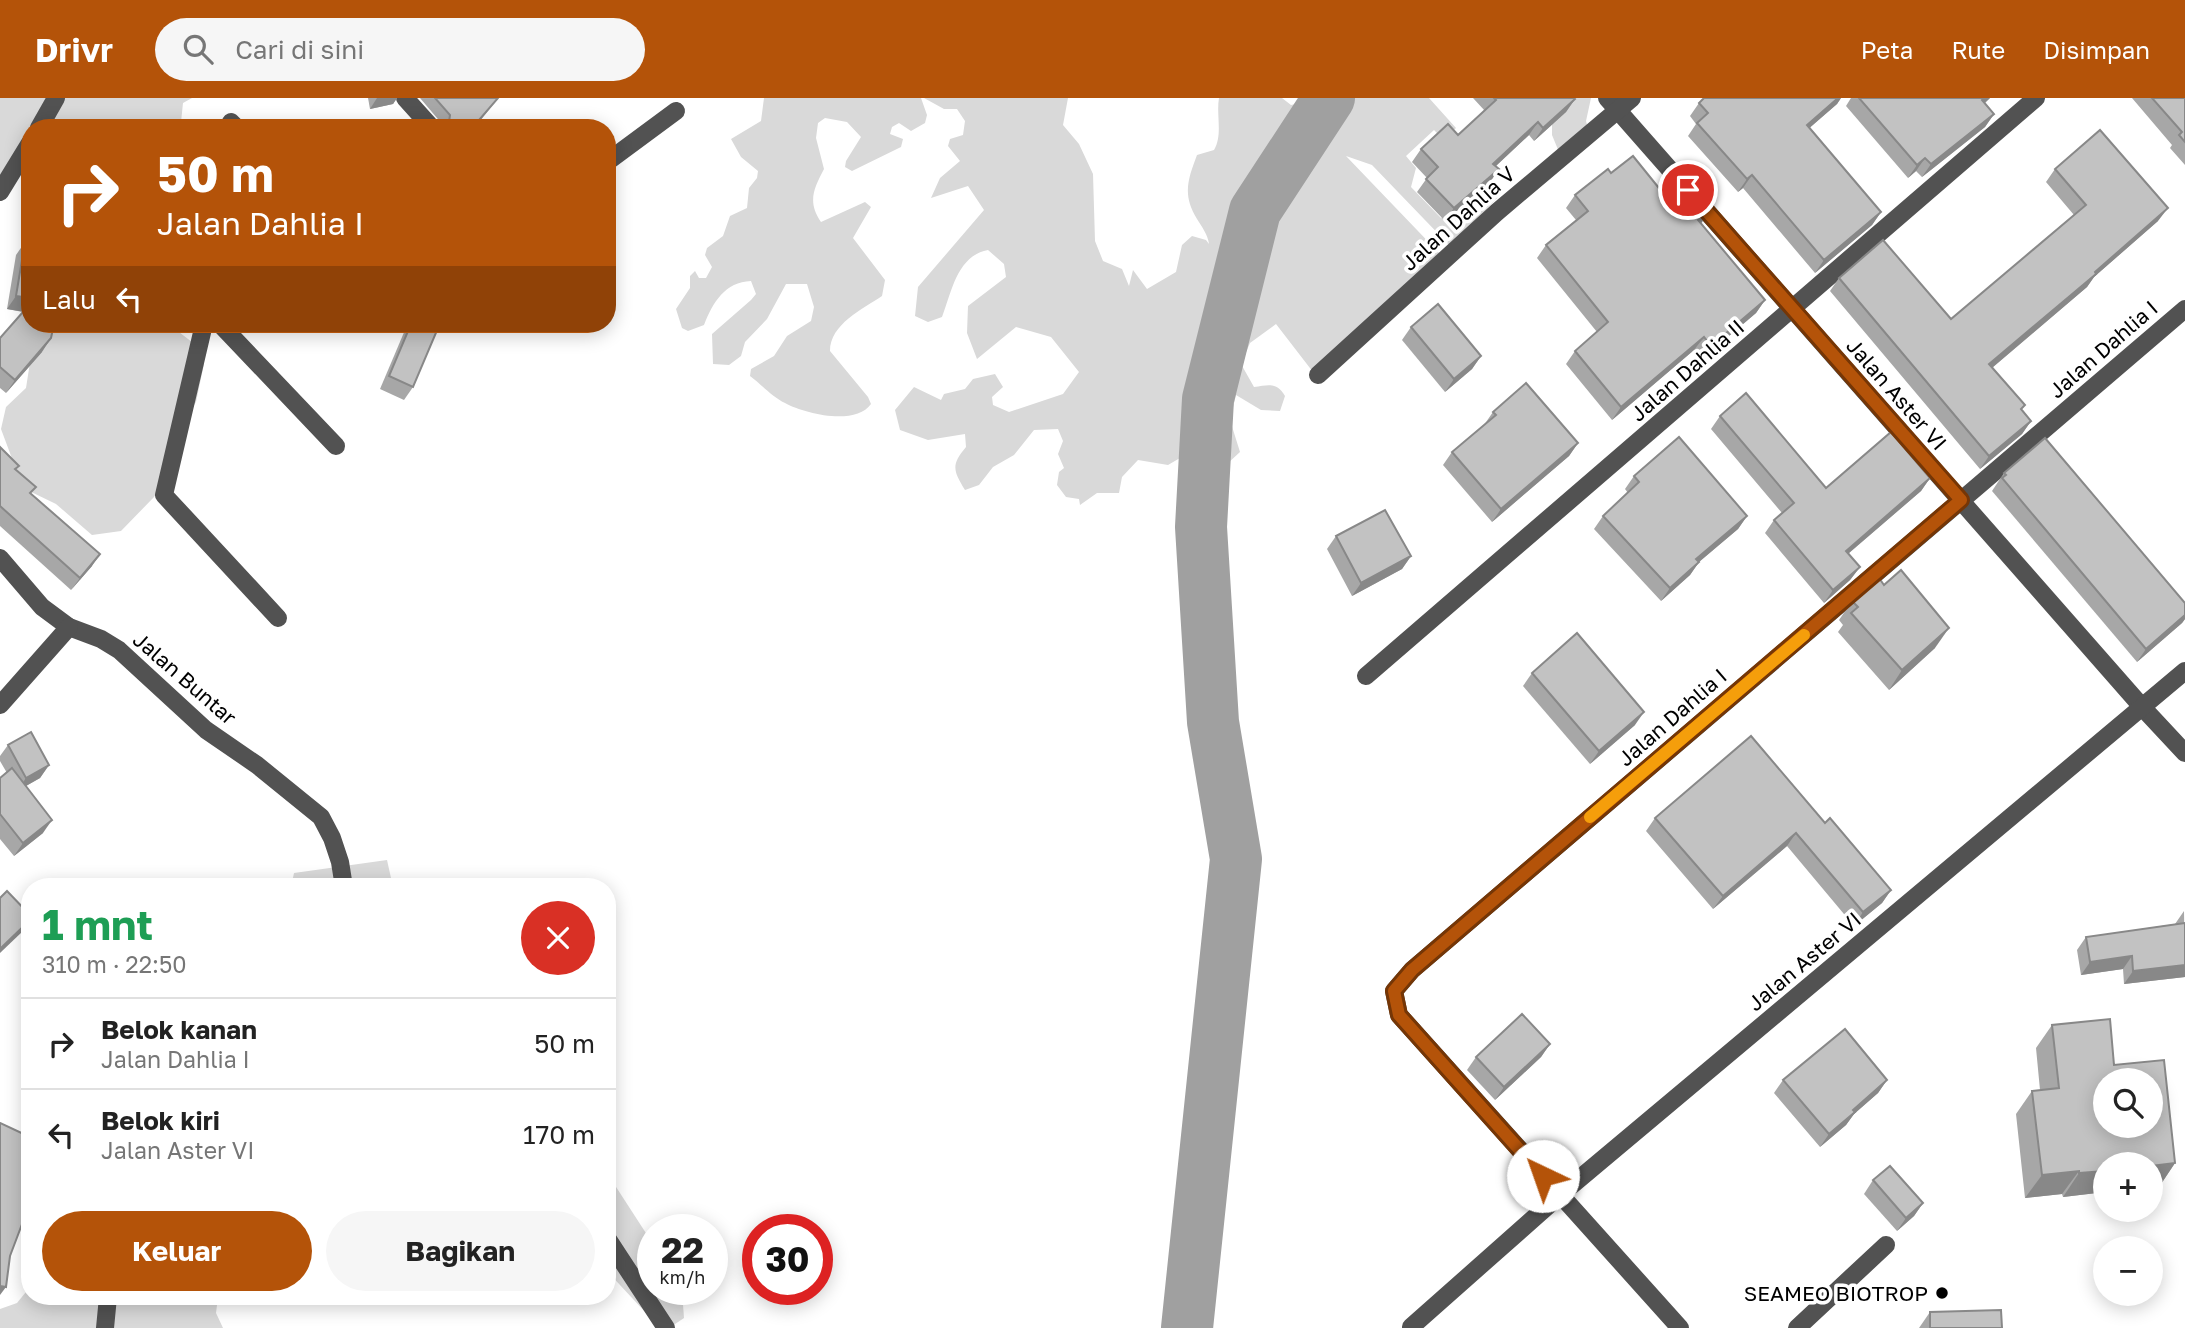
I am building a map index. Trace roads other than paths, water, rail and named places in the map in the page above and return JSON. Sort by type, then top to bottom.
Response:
[{"type":"street","points":[[44,119],[56,98]]},
{"type":"street","points":[[405,98],[424,119]]},
{"type":"street","name":"Jalan Dahlia II","points":[[1366,676],[2036,98]]},
{"type":"street","name":"Jalan Aster VI","points":[[1619,102],[1792,309],[2143,708]]},
{"type":"street","name":"Jalan Dahlia V","points":[[1318,375],[1619,102]]},
{"type":"street","points":[[616,155],[676,111]]},
{"type":"street","points":[[0,192],[21,158]]},
{"type":"street","name":"Jalan Dahlia I","points":[[1560,1195],[1399,1015],[1394,991],[1422,961],[2185,309]]},
{"type":"street","points":[[202,333],[164,495],[278,618]]},
{"type":"street","points":[[229,333],[336,446]]},
{"type":"street","name":"Jalan Buntar","points":[[0,558],[42,607],[69,627],[101,639],[120,650],[206,730],[257,765],[321,817],[332,838],[343,878]]},
{"type":"street","points":[[0,705],[69,627]]},
{"type":"street","name":"Jalan Aster VI","points":[[1411,1327],[1560,1195],[2185,671]]},
{"type":"street","points":[[2143,708],[2185,753]]},
{"type":"street","points":[[1560,1195],[1680,1328]]},
{"type":"street","points":[[1797,1328],[1886,1245]]},
{"type":"street","points":[[616,1252],[666,1328]]},
{"type":"street","points":[[105,1328],[107,1305]]},
{"type":"waterway","points":[[1187,1328],[1236,859],[1213,722],[1201,527],[1208,399],[1255,211],[1329,98]]},
{"type":"place","name":"SEAMEO BIOTROP","points":[[1942,1293]]}]
